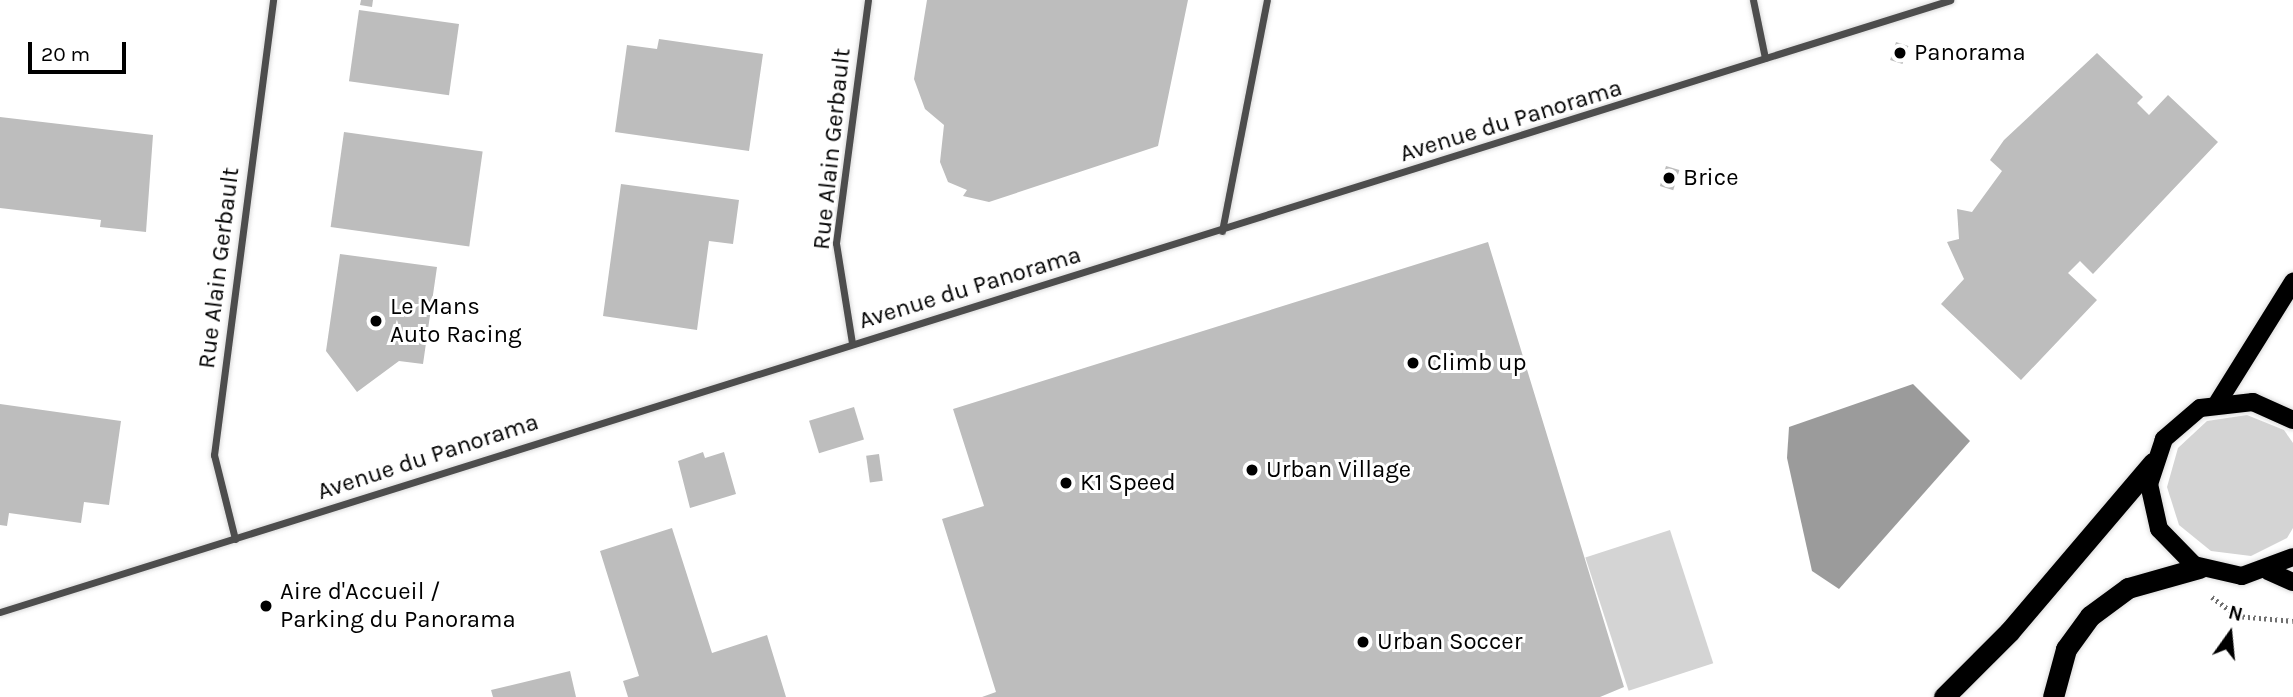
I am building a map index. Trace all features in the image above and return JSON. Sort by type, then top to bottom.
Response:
[{"type":"highway","points":[[1944,697],[2009,632],[2152,463]]},
{"type":"highway","points":[[2053,697],[2066,649],[2090,616],[2128,588],[2199,568]]},
{"type":"main road","points":[[2218,402],[2293,282]]},
{"type":"main road","points":[[2293,420],[2253,401],[2218,402],[2177,423],[2152,463],[2149,496],[2156,523],[2175,551],[2199,568],[2237,577],[2268,571],[2293,556]]},
{"type":"main road","points":[[2268,571],[2293,582]]},
{"type":"street","name":"Rue Alain Gerbault","points":[[235,539],[214,455],[273,0]]},
{"type":"street","name":"Rue Alain Gerbault","points":[[852,343],[836,243],[868,0]]},
{"type":"street","points":[[1222,232],[1267,0]]},
{"type":"street","points":[[1753,0],[1765,58]]},
{"type":"street","name":"Avenue du Panorama","points":[[0,612],[852,343],[1222,232],[1950,0]]},
{"type":"path","points":[[2199,568],[2205,589],[2238,616],[2293,621]]},
{"type":"shaded area","points":[[1913,384],[1970,441],[1839,589],[1812,571],[1787,458],[1789,427]]},
{"type":"shaded area","points":[[2247,415],[2284,430],[2293,443],[2293,528],[2287,538],[2251,556],[2211,551],[2179,525],[2167,487],[2178,448],[2207,421]]},
{"type":"shaded area","points":[[1670,530],[1713,663],[1629,691],[1585,558]]},
{"type":"building","points":[[361,0],[373,0],[372,7],[360,5]]},
{"type":"building","points":[[927,0],[1188,0],[1158,146],[989,202],[963,196],[967,190],[948,182],[940,162],[944,125],[925,109],[914,79]]},
{"type":"building","points":[[359,10],[459,24],[449,95],[349,81]]},
{"type":"building","points":[[659,39],[763,54],[749,151],[615,132],[627,45],[657,49]]},
{"type":"building","name":"Panorama","points":[[1896,42],[1908,46],[1902,64],[1890,60]]},
{"type":"building","points":[[2097,53],[2143,97],[2137,103],[2149,115],[2168,95],[2218,142],[2093,274],[2080,261],[2068,273],[2097,300],[2021,380],[1941,304],[1964,279],[1947,242],[1959,239],[1957,209],[1972,212],[2002,171],[1990,160],[2004,140]]},
{"type":"building","points":[[0,117],[153,135],[146,232],[100,227],[101,220],[0,208]]},
{"type":"building","points":[[344,132],[483,151],[469,247],[331,227]]},
{"type":"building","name":"Brice","points":[[1666,166],[1679,170],[1673,190],[1660,186]]},
{"type":"building","points":[[621,184],[739,200],[733,244],[709,241],[697,330],[603,316]]},
{"type":"building","name":"Urban Village","points":[[1488,242],[1624,687],[1600,697],[982,697],[996,692],[942,519],[984,506],[953,409]]},
{"type":"building","points":[[340,254],[437,267],[423,364],[399,361],[357,392],[326,351]]},
{"type":"building","points":[[0,404],[121,421],[109,505],[84,502],[81,523],[9,513],[7,526],[0,525]]},
{"type":"building","points":[[854,407],[864,440],[819,453],[809,421]]},
{"type":"building","points":[[703,452],[705,458],[724,452],[736,494],[690,508],[678,461]]},
{"type":"building","points":[[879,454],[883,481],[870,483],[866,456]]},
{"type":"building","points":[[672,528],[712,653],[767,635],[786,697],[628,697],[623,681],[639,676],[600,551]]},
{"type":"building","points":[[570,671],[576,697],[493,697],[491,690]]},
{"type":"place","name":"Panorama","points":[[1900,53]]},
{"type":"place","name":"Brice","points":[[1669,178]]},
{"type":"place","name":"Le Mans Auto Racing","points":[[376,321]]},
{"type":"place","name":"Climb up","points":[[1413,363]]},
{"type":"place","name":"Urban Village","points":[[1252,470]]},
{"type":"place","name":"K1 Speed","points":[[1066,483]]},
{"type":"place","name":"Aire d'Accueil / Parking du Panorama","points":[[266,606]]},
{"type":"place","name":"Urban Soccer","points":[[1363,642]]}]
